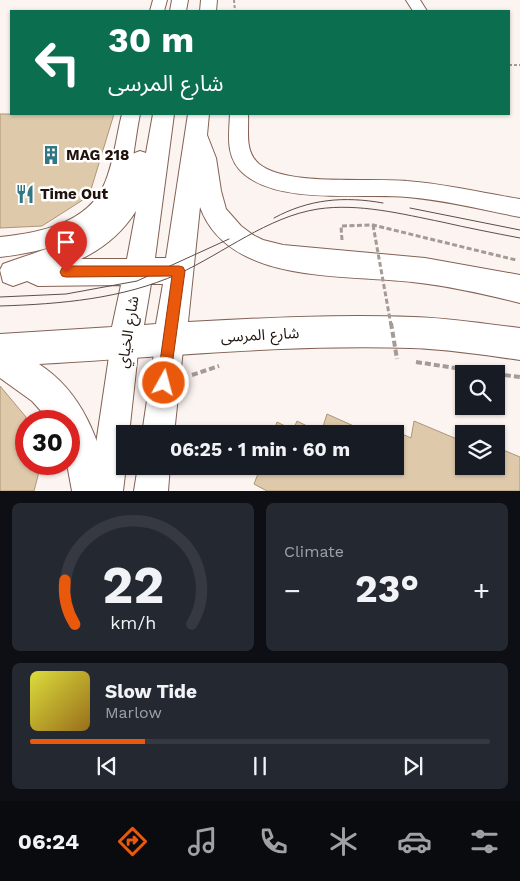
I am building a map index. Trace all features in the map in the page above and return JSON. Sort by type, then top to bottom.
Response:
[{"type":"main road","points":[[6,273],[72,251],[94,238],[113,223],[129,201],[134,190],[146,132],[154,115]]},
{"type":"main road","name":"شارع الخياي","points":[[125,343],[139,270],[163,115]]},
{"type":"main road","points":[[170,340],[198,125]]},
{"type":"main road","points":[[198,125],[204,154],[209,200],[213,211],[230,233],[240,242],[255,249],[286,258],[411,269],[520,289]]},
{"type":"main road","points":[[6,273],[179,271]]},
{"type":"main road","name":"شارع المرسى","points":[[0,350],[316,332],[398,332],[458,336],[520,344]]},
{"type":"main road","points":[[0,359],[42,386],[70,418],[84,456],[92,491]]},
{"type":"street","points":[[0,247],[52,238],[77,226],[97,210],[111,192],[115,183],[131,115]]},
{"type":"street","points":[[239,115],[240,153],[244,160],[259,174],[275,181],[307,187],[382,188],[424,191],[520,208]]},
{"type":"street","points":[[159,425],[170,340]]},
{"type":"street","name":"شارع الخياي","points":[[106,491],[125,343]]},
{"type":"street","points":[[151,491],[153,475]]},
{"type":"path","points":[[373,225],[397,359]]},
{"type":"path","points":[[341,226],[373,225],[520,261]]},
{"type":"path","points":[[387,359],[455,368]]},
{"type":"path","points":[[164,383],[225,364]]},
{"type":"path","points":[[505,376],[520,378]]},
{"type":"building","name":"MAG 218","points":[[0,114],[114,115],[89,196],[42,226],[0,228]]},
{"type":"building","points":[[0,386],[20,410],[15,410],[15,475],[38,475],[34,491],[0,491]]},
{"type":"building","points":[[327,414],[351,425],[324,425]]},
{"type":"building","points":[[297,421],[305,425],[295,425]]},
{"type":"building","points":[[414,421],[455,438],[455,475],[505,475],[505,451],[520,457],[520,491],[267,491],[254,484],[258,475],[404,475],[404,435],[411,438]]},
{"type":"tram line","points":[[274,218],[300,207],[327,201],[354,200],[383,203]]},
{"type":"tram line","points":[[0,306],[68,302],[113,295],[135,289],[195,266],[246,237],[281,220],[299,213],[318,209],[349,207],[380,210],[520,238]]},
{"type":"tram line","points":[[410,208],[520,230]]},
{"type":"tram line","points":[[0,297],[66,294],[137,281],[229,239]]},
{"type":"place","name":"MAG 218","points":[[51,155]]},
{"type":"place","name":"Time Out","points":[[25,194]]},
{"type":"route","points":[[66,272],[179,271],[164,383]]}]
